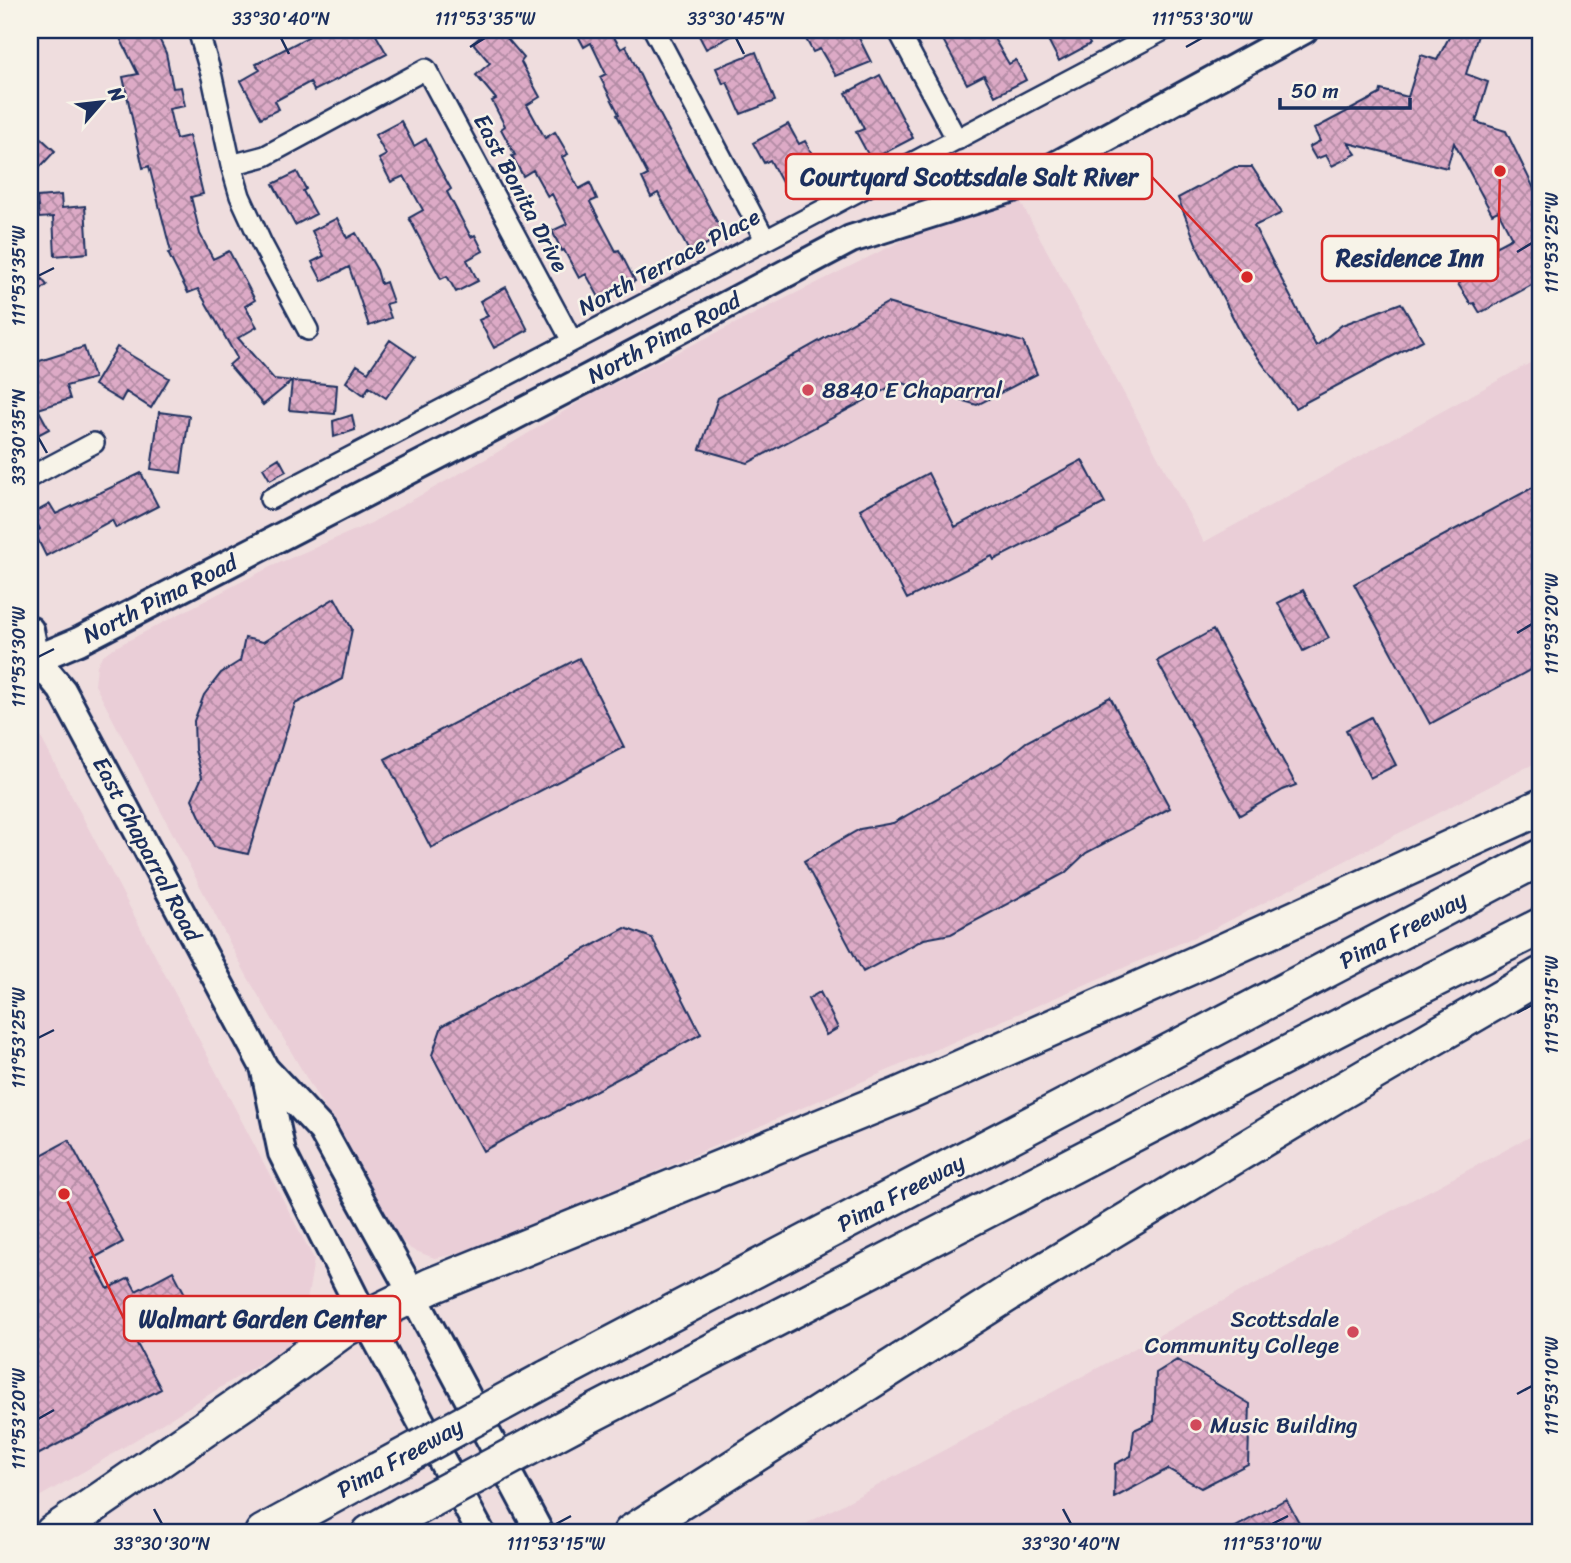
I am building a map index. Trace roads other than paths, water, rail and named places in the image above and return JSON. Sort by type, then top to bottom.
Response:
[{"type":"highway","points":[[53,1533],[246,1401],[345,1328],[365,1318],[413,1295],[900,1095],[1541,807]]},
{"type":"highway","name":"Pima Freeway","points":[[262,1533],[546,1379],[1541,857]]},
{"type":"highway","points":[[370,1533],[572,1424],[1336,1028],[1541,926]]},
{"type":"highway","points":[[631,1533],[1034,1278],[1326,1100],[1541,975]]},
{"type":"main road","name":"North Pima Road","points":[[33,661],[91,635],[851,239],[1016,187],[1304,30]]},
{"type":"main road","name":"East Chaparral Road","points":[[30,631],[33,661],[62,690],[265,1069],[322,1130],[540,1533]]},
{"type":"main road","name":"East Chaparral Road","points":[[265,1069],[282,1153],[365,1318],[481,1533]]},
{"type":"street","points":[[198,30],[240,196],[262,244],[308,330]]},
{"type":"street","points":[[654,30],[765,239]]},
{"type":"street","points":[[898,30],[957,140]]},
{"type":"street","name":"North Terrace Place","points":[[270,499],[957,140],[1143,35],[1164,30]]},
{"type":"street","name":"East Bonita Drive","points":[[231,165],[265,156],[426,69],[572,341]]},
{"type":"street","points":[[30,477],[94,443]]},
{"type":"place","name":"Residence Inn","points":[[1500,171]]},
{"type":"place","name":"Courtyard Scottsdale Salt River","points":[[1247,277]]},
{"type":"place","name":"8840 E Chaparral","points":[[808,390]]},
{"type":"place","name":"Walmart Garden Center","points":[[64,1194]]},
{"type":"place","name":"Scottsdale Community College","points":[[1353,1332]]},
{"type":"place","name":"Music Building","points":[[1196,1425]]}]
